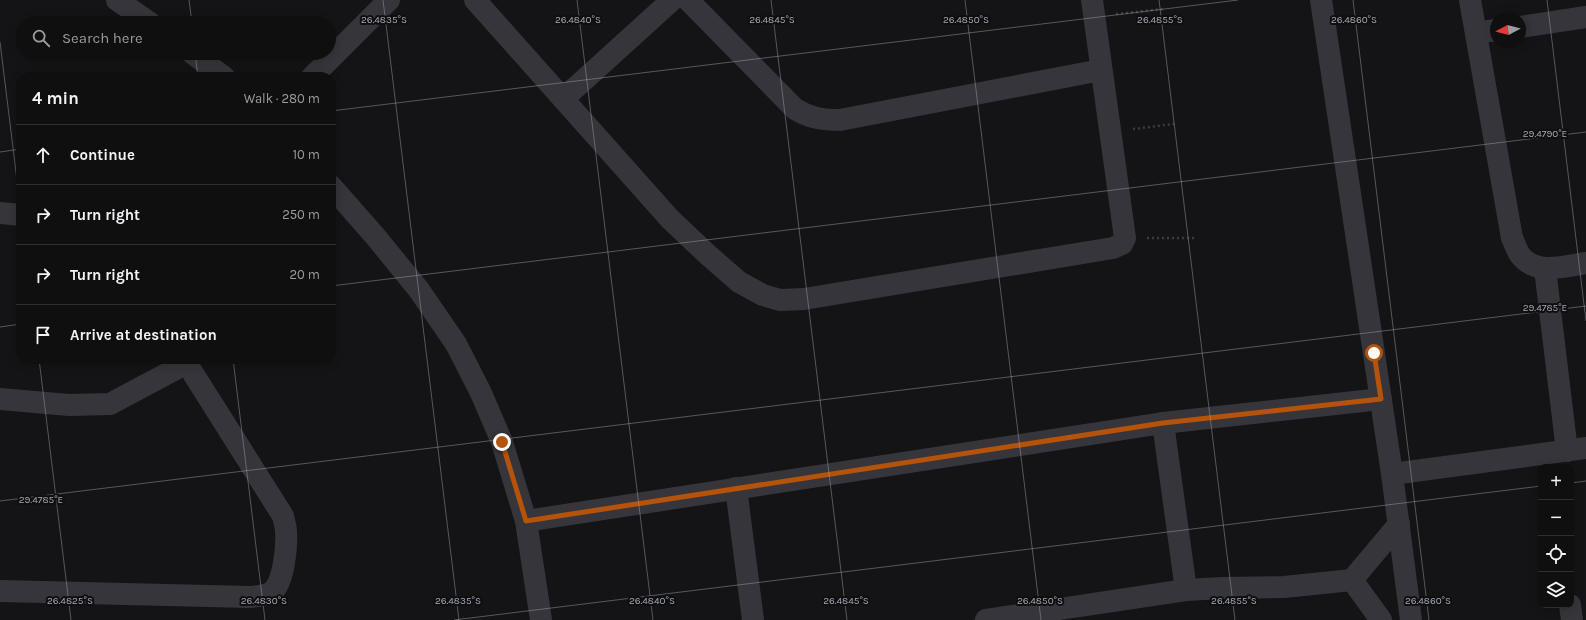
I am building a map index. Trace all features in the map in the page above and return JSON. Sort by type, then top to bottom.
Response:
[{"type":"street","points":[[117,0],[140,16]]},
{"type":"street","points":[[336,53],[389,0]]},
{"type":"street","points":[[475,0],[670,219],[739,282],[763,295],[780,300],[804,299],[1114,248],[1122,244],[1125,238],[1109,132],[1094,8]]},
{"type":"street","points":[[563,99],[672,0]]},
{"type":"street","points":[[688,0],[795,109],[806,116],[822,119],[840,120],[1101,70]]},
{"type":"street","points":[[1321,0],[1392,474],[1411,620]]},
{"type":"street","points":[[1470,0],[1486,32],[1512,238],[1521,256],[1532,265],[1545,269],[1586,263]]},
{"type":"street","points":[[1526,26],[1586,17]]},
{"type":"street","points":[[201,60],[217,72]]},
{"type":"street","points":[[317,72],[329,60]]},
{"type":"street","points":[[336,192],[375,236],[419,290],[456,344],[481,393],[502,442],[526,521],[541,620]]},
{"type":"street","points":[[0,213],[16,215]]},
{"type":"street","points":[[1392,474],[1563,455],[1545,269]]},
{"type":"street","points":[[0,399],[69,405],[110,404],[181,364]]},
{"type":"street","points":[[0,592],[250,597],[264,596],[274,590],[280,578],[283,563],[286,531],[282,516],[188,364]]},
{"type":"street","points":[[526,521],[1163,423],[1381,399]]},
{"type":"street","points":[[1163,423],[1186,590]]},
{"type":"street","points":[[736,488],[753,620]]},
{"type":"street","points":[[986,620],[1186,590],[1284,587],[1352,580],[1399,524]]},
{"type":"street","points":[[1352,580],[1381,620]]},
{"type":"street","points":[[1570,608],[1572,620]]},
{"type":"path","points":[[1094,8],[1163,9]]},
{"type":"path","points":[[1109,132],[1174,124]]},
{"type":"path","points":[[1125,238],[1197,238]]},
{"type":"route","points":[[502,442],[526,521],[1163,423],[1381,399],[1374,353]]}]
